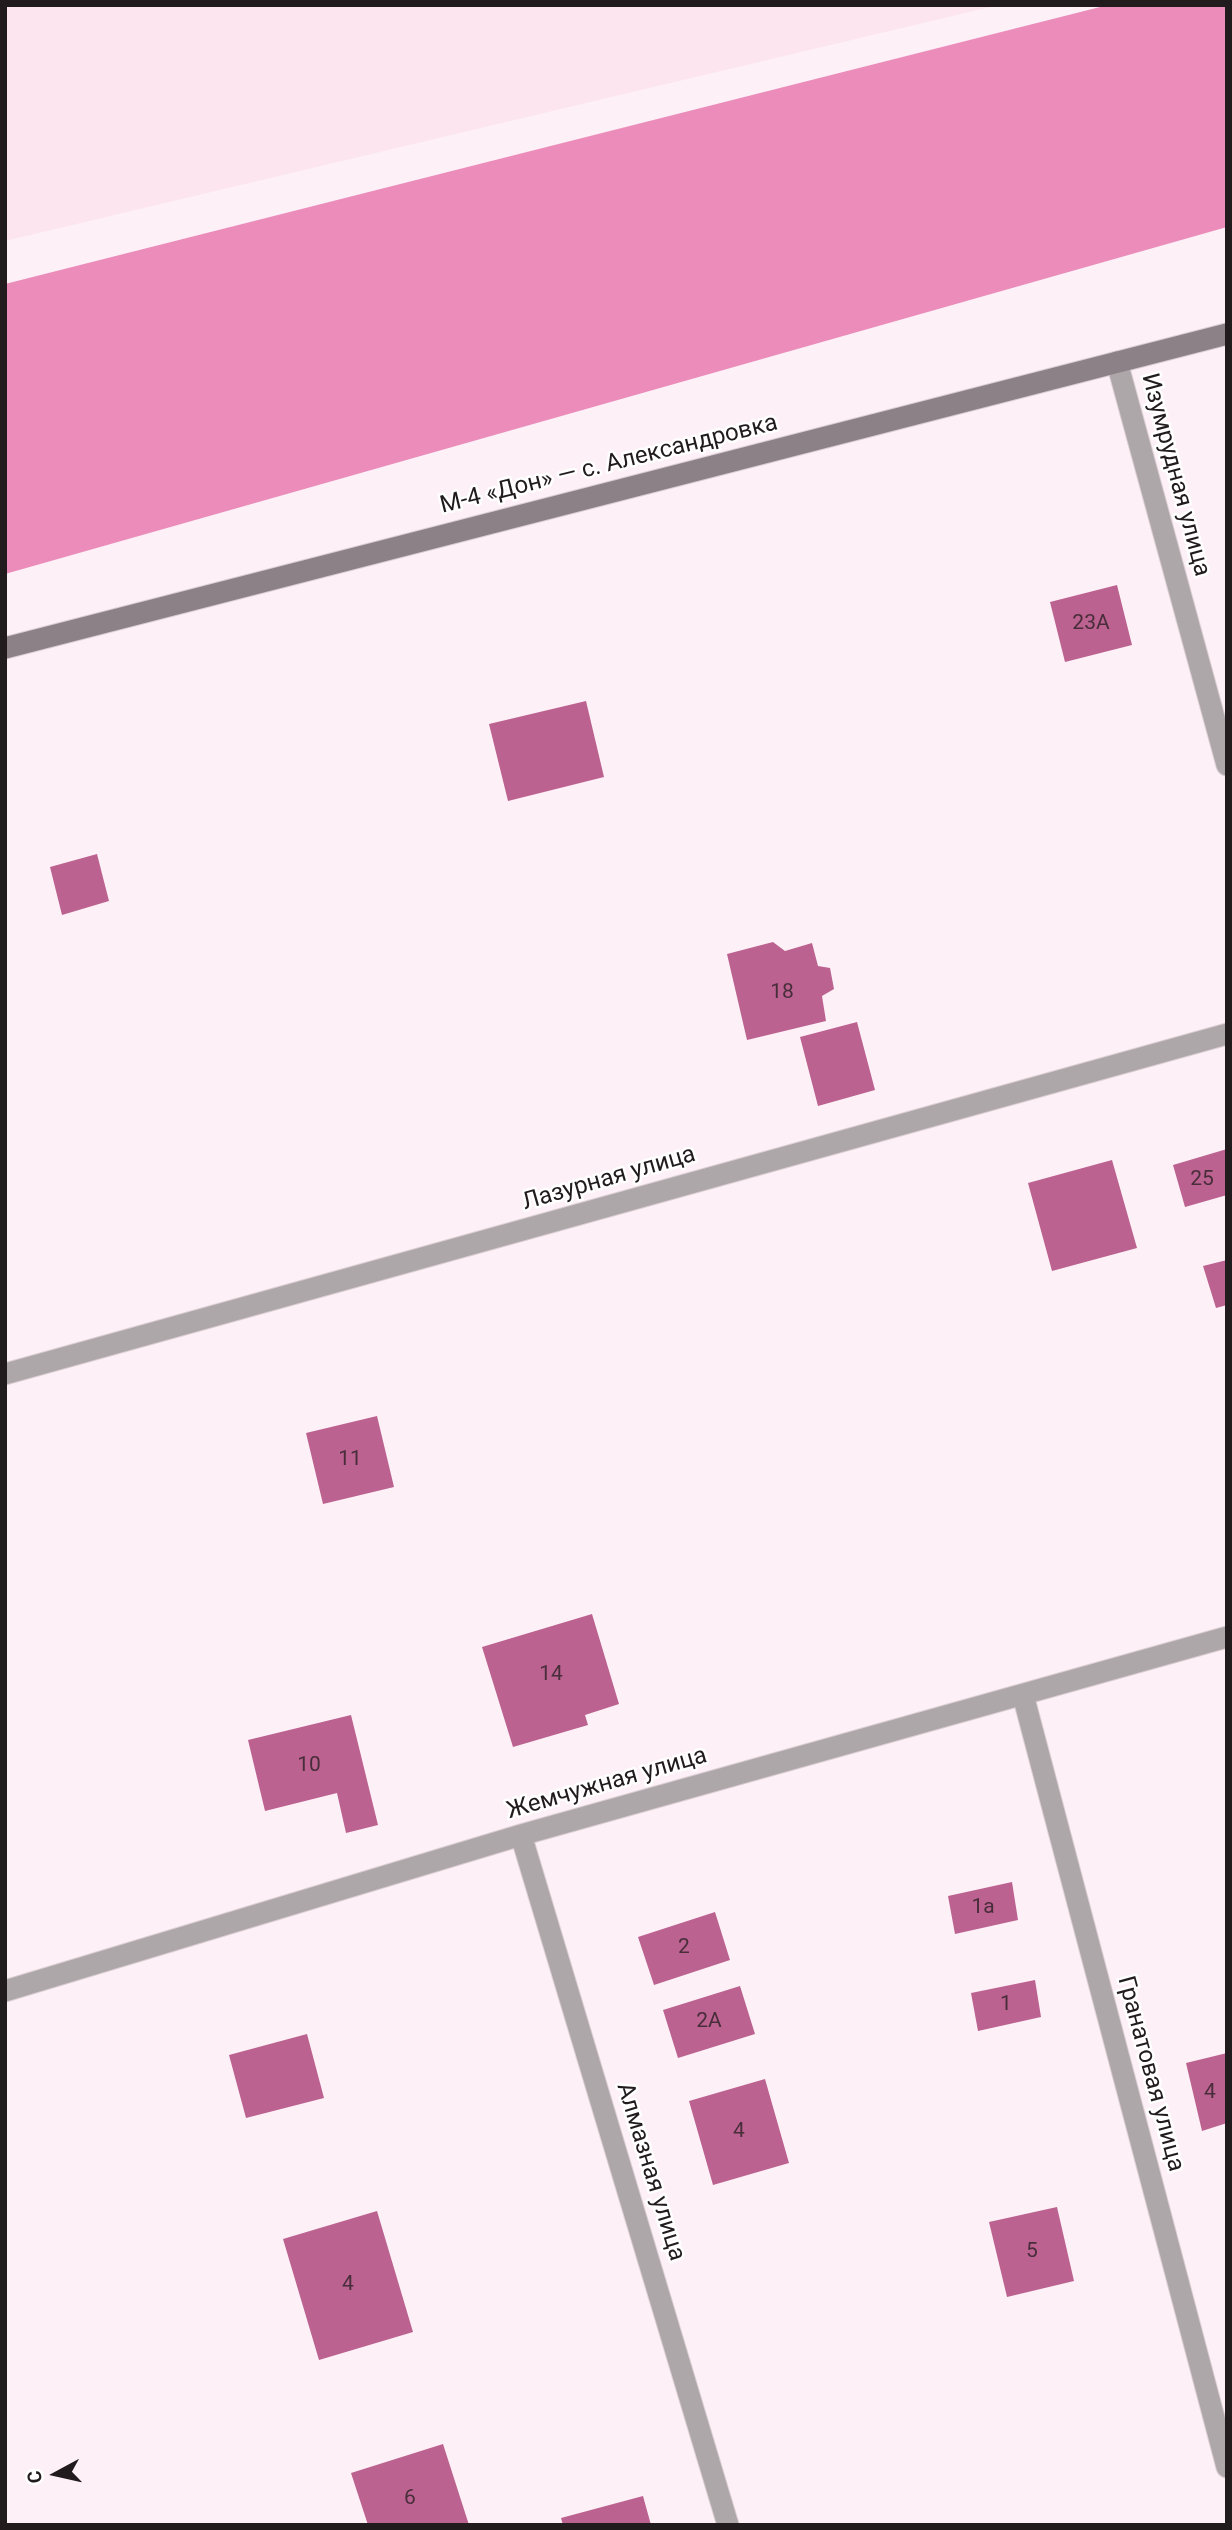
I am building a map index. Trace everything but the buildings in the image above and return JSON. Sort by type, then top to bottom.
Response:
[{"type":"main road","name":"М-4 «Дон» — с. Александровка","points":[[5,648],[1227,334]]},
{"type":"street","name":"Изумрудная улица","points":[[1117,362],[1227,765]]},
{"type":"street","name":"Лазурная улица","points":[[5,1374],[1227,1034]]},
{"type":"street","name":"Жемчужная улица","points":[[5,1991],[521,1835],[1227,1637]]},
{"type":"street","name":"Гранатовая улица","points":[[1023,1695],[1227,2467]]},
{"type":"street","name":"Алмазная улица","points":[[521,1835],[728,2525]]},
{"type":"shaded area","points":[[5,5],[999,5],[5,241]]},
{"type":"shaded area","points":[[1108,5],[1227,5],[1227,227],[5,574],[5,284]]}]
